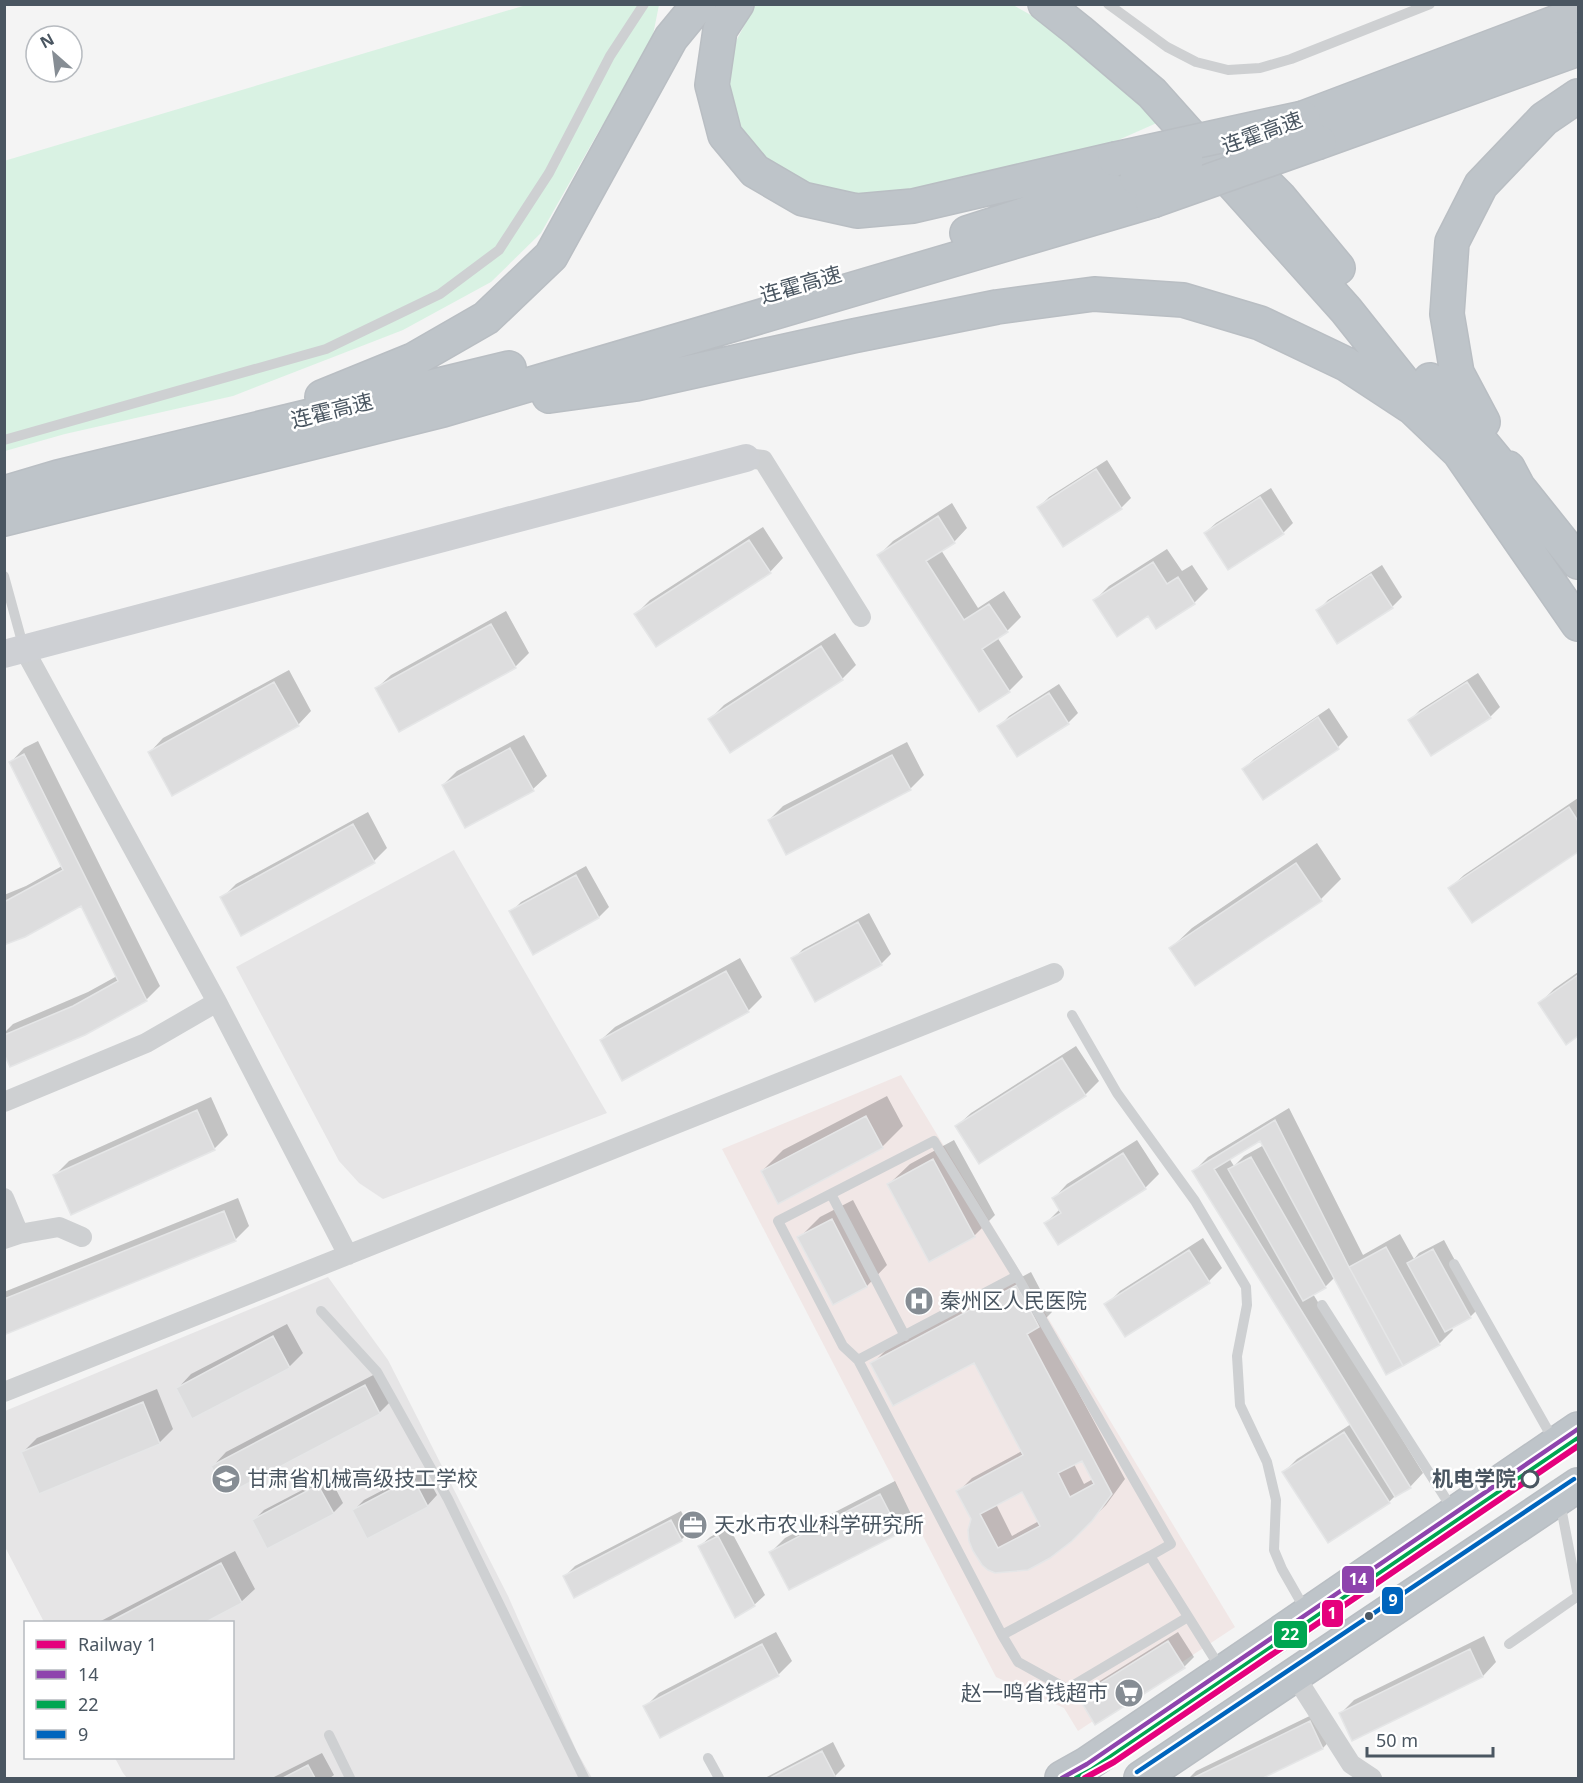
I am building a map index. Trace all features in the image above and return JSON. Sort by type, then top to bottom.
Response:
[{"type":"highway","points":[[216,439],[413,360],[486,318],[551,256],[671,38],[699,4]]},
{"type":"highway","points":[[737,4],[720,30],[712,84],[726,135],[755,171],[802,199],[857,211],[1134,180],[1311,130]]},
{"type":"highway","points":[[1045,4],[1152,93],[1346,310],[1458,452],[1578,624]]},
{"type":"highway","points":[[1076,4],[1160,76],[1280,198],[1578,562]]},
{"type":"highway","name":"连霍高速","points":[[1311,130],[1578,14]]},
{"type":"highway","name":"连霍高速","points":[[4,493],[58,477],[502,370],[844,272],[1134,180],[1311,130],[1578,49]]},
{"type":"highway","points":[[1518,487],[1456,373],[1447,314],[1452,242],[1481,185],[1544,119],[1578,96]]},
{"type":"highway","name":"连霍高速","points":[[4,519],[443,410],[1134,180]]},
{"type":"highway","points":[[443,410],[636,384],[997,307],[1094,294],[1183,300],[1260,323],[1346,364],[1413,408],[1458,452]]},
{"type":"highway","points":[[1062,1779],[1567,1437]]},
{"type":"highway","points":[[1142,1778],[1569,1491]]},
{"type":"street","points":[[348,1255],[217,1002],[14,652],[746,458],[763,460],[861,617]]},
{"type":"street","points":[[4,1392],[1054,973]]},
{"type":"street","points":[[4,1102],[146,1043],[217,1002]]},
{"type":"street","points":[[4,1198],[12,1236],[59,1227],[82,1237]]},
{"type":"street","points":[[1295,1676],[1351,1764],[1372,1779]]},
{"type":"lane","points":[[4,440],[326,349],[440,294],[499,250],[549,173],[610,56],[644,4]]},
{"type":"lane","points":[[1108,4],[1177,52],[1196,62],[1228,70],[1260,69],[1292,59],[1430,4]]},
{"type":"lane","points":[[4,576],[14,652]]},
{"type":"lane","points":[[1072,1015],[1117,1093],[1195,1201],[1246,1287],[1248,1305],[1237,1356],[1240,1405],[1267,1462],[1276,1500],[1274,1550],[1282,1569],[1308,1614]]},
{"type":"lane","points":[[1002,1635],[1171,1544],[1017,1276],[934,1141],[778,1221],[843,1346],[858,1360],[1002,1635],[1018,1662],[1067,1689],[1188,1617]]},
{"type":"lane","points":[[831,1194],[906,1336]]},
{"type":"lane","points":[[1454,1264],[1567,1437]]},
{"type":"lane","points":[[858,1360],[1017,1276]]},
{"type":"lane","points":[[1322,1305],[1455,1513]]},
{"type":"lane","points":[[321,1311],[377,1372],[399,1411],[448,1499],[584,1779]]},
{"type":"lane","points":[[1509,1644],[1578,1596],[1569,1491]]},
{"type":"lane","points":[[1150,1556],[1223,1672]]},
{"type":"lane","points":[[329,1736],[350,1779]]},
{"type":"lane","points":[[708,1758],[719,1779]]},
{"type":"shaded area","points":[[454,850],[607,1113],[383,1199],[359,1183],[339,1161],[236,967]]},
{"type":"shaded area","name":"秦州区人民医院","points":[[901,1075],[1235,1627],[1078,1731],[1064,1708],[996,1677],[722,1149]]},
{"type":"shaded area","name":"甘肃省机械高级技工学校","points":[[328,1277],[388,1360],[508,1596],[577,1752],[592,1778],[127,1778],[116,1759],[234,1759],[234,1621],[43,1621],[5,1547],[5,1411]]},
{"type":"green space","points":[[526,5],[659,5],[649,55],[600,129],[541,233],[491,282],[403,330],[233,396],[65,434],[5,451],[4,161]]},
{"type":"green space","points":[[755,5],[1013,5],[1047,24],[1159,122],[1107,145],[909,196],[849,200],[807,189],[770,166],[743,132],[729,91],[733,47]]},
{"type":"building","points":[[1096,469],[1122,509],[1063,547],[1037,507]]},
{"type":"building","points":[[1260,497],[1284,534],[1228,570],[1204,533]]},
{"type":"building","points":[[938,516],[955,543],[926,561],[964,620],[989,604],[1008,632],[982,649],[1010,692],[979,712],[877,555]]},
{"type":"building","points":[[749,540],[771,573],[656,647],[634,614]]},
{"type":"building","points":[[1153,562],[1167,584],[1178,577],[1195,604],[1156,629],[1148,616],[1117,637],[1093,600]]},
{"type":"building","points":[[1371,574],[1393,608],[1337,644],[1316,610]]},
{"type":"building","points":[[491,624],[516,668],[399,732],[375,688]]},
{"type":"building","points":[[821,646],[843,680],[730,753],[708,719]]},
{"type":"building","points":[[274,682],[299,726],[172,796],[148,752]]},
{"type":"building","points":[[1467,682],[1491,718],[1431,756],[1408,720]]},
{"type":"building","points":[[1049,693],[1069,724],[1017,757],[997,726]]},
{"type":"building","points":[[1318,717],[1339,749],[1263,800],[1242,769]]},
{"type":"building","points":[[510,748],[534,791],[465,828],[442,785]]},
{"type":"building","points":[[24,754],[147,1001],[85,1035],[10,1067],[4,1054],[4,1035],[73,1006],[118,981],[81,906],[25,937],[4,945],[4,902],[63,870],[9,762]]},
{"type":"building","points":[[892,755],[911,790],[786,855],[768,820]]},
{"type":"building","points":[[1569,807],[1578,821],[1578,852],[1472,923],[1448,888]]},
{"type":"building","points":[[353,824],[375,863],[241,936],[220,897]]},
{"type":"building","points":[[1296,863],[1322,901],[1195,986],[1169,948]]},
{"type":"building","points":[[576,875],[599,918],[533,955],[509,911]]},
{"type":"building","points":[[858,922],[882,965],[815,1002],[791,958]]},
{"type":"building","points":[[726,971],[749,1012],[622,1081],[600,1040]]},
{"type":"building","points":[[1578,975],[1578,1036],[1566,1045],[1538,1003]]},
{"type":"building","points":[[1062,1058],[1086,1096],[979,1164],[955,1126]]},
{"type":"building","points":[[197,1110],[215,1150],[71,1215],[53,1175]]},
{"type":"building","points":[[866,1116],[883,1148],[778,1204],[761,1171]]},
{"type":"building","points":[[1275,1120],[1349,1267],[1403,1366],[1386,1375],[1260,1141],[1214,1169],[1411,1488],[1395,1497],[1192,1171]]},
{"type":"building","points":[[1123,1153],[1146,1189],[1058,1245],[1044,1223],[1061,1213],[1052,1198]]},
{"type":"building","points":[[1251,1157],[1326,1288],[1303,1301],[1228,1169]]},
{"type":"building","points":[[933,1159],[975,1237],[929,1262],[887,1184]]},
{"type":"building","points":[[224,1211],[236,1241],[4,1335],[4,1299]]},
{"type":"building","points":[[832,1219],[867,1287],[833,1305],[797,1237]]},
{"type":"building","points":[[1386,1247],[1440,1345],[1403,1366],[1349,1267]]},
{"type":"building","points":[[1433,1249],[1471,1318],[1445,1332],[1407,1263]]},
{"type":"building","points":[[1189,1250],[1210,1283],[1125,1337],[1104,1304]]},
{"type":"building","points":[[1017,1285],[1039,1327],[1027,1334],[1112,1494],[1092,1521],[1050,1558],[1028,1570],[995,1573],[988,1570],[973,1551],[968,1530],[971,1519],[956,1491],[1023,1455],[974,1363],[893,1406],[870,1363]],"holes":[[[1082,1461],[1094,1484],[1070,1497],[1058,1473]],[[1022,1492],[1040,1526],[998,1548],[980,1514]]]},
{"type":"building","points":[[273,1336],[290,1368],[192,1419],[176,1388]]},
{"type":"building","points":[[365,1385],[380,1414],[226,1495],[211,1466]]},
{"type":"building","points":[[143,1402],[160,1444],[39,1494],[21,1452]]},
{"type":"building","points":[[1344,1432],[1390,1503],[1328,1543],[1282,1472]]},
{"type":"building","points":[[413,1478],[428,1507],[367,1539],[352,1510]]},
{"type":"building","points":[[318,1485],[334,1514],[267,1549],[252,1520]]},
{"type":"building","points":[[880,1494],[900,1533],[789,1590],[769,1552]]},
{"type":"building","points":[[671,1520],[682,1541],[574,1598],[563,1576]]},
{"type":"building","points":[[718,1536],[755,1606],[735,1618],[698,1546]]},
{"type":"building","points":[[221,1563],[242,1603],[208,1621],[111,1621]]},
{"type":"building","points":[[1168,1641],[1185,1668],[1095,1725],[1078,1697]]},
{"type":"building","points":[[762,1644],[779,1676],[660,1738],[643,1706]]},
{"type":"building","points":[[1470,1649],[1483,1677],[1352,1741],[1339,1713]]},
{"type":"building","points":[[1310,1721],[1323,1749],[1263,1778],[1193,1778]]},
{"type":"building","points":[[822,1751],[836,1778],[770,1778]]},
{"type":"building","points":[[308,1765],[315,1778],[283,1778]]},
{"type":"rail line","name":"1","points":[[1085,1778],[1114,1762],[1578,1446]]},
{"type":"transit line","name":"14","points":[[1062,1778],[1087,1764],[1578,1429]]},
{"type":"transit line","name":"22","points":[[1076,1778],[1578,1438]]},
{"type":"transit line","name":"9","points":[[1137,1772],[1574,1479]]},
{"type":"place","name":"秦州区人民医院","points":[[919,1301]]},
{"type":"place","name":"甘肃省机械高级技工学校","points":[[226,1479]]},
{"type":"place","name":"机电学院","points":[[1530,1479]]},
{"type":"place","name":"天水市农业科学研究所","points":[[693,1525]]},
{"type":"place","name":"赵一鸣省钱超市","points":[[1129,1693]]}]
